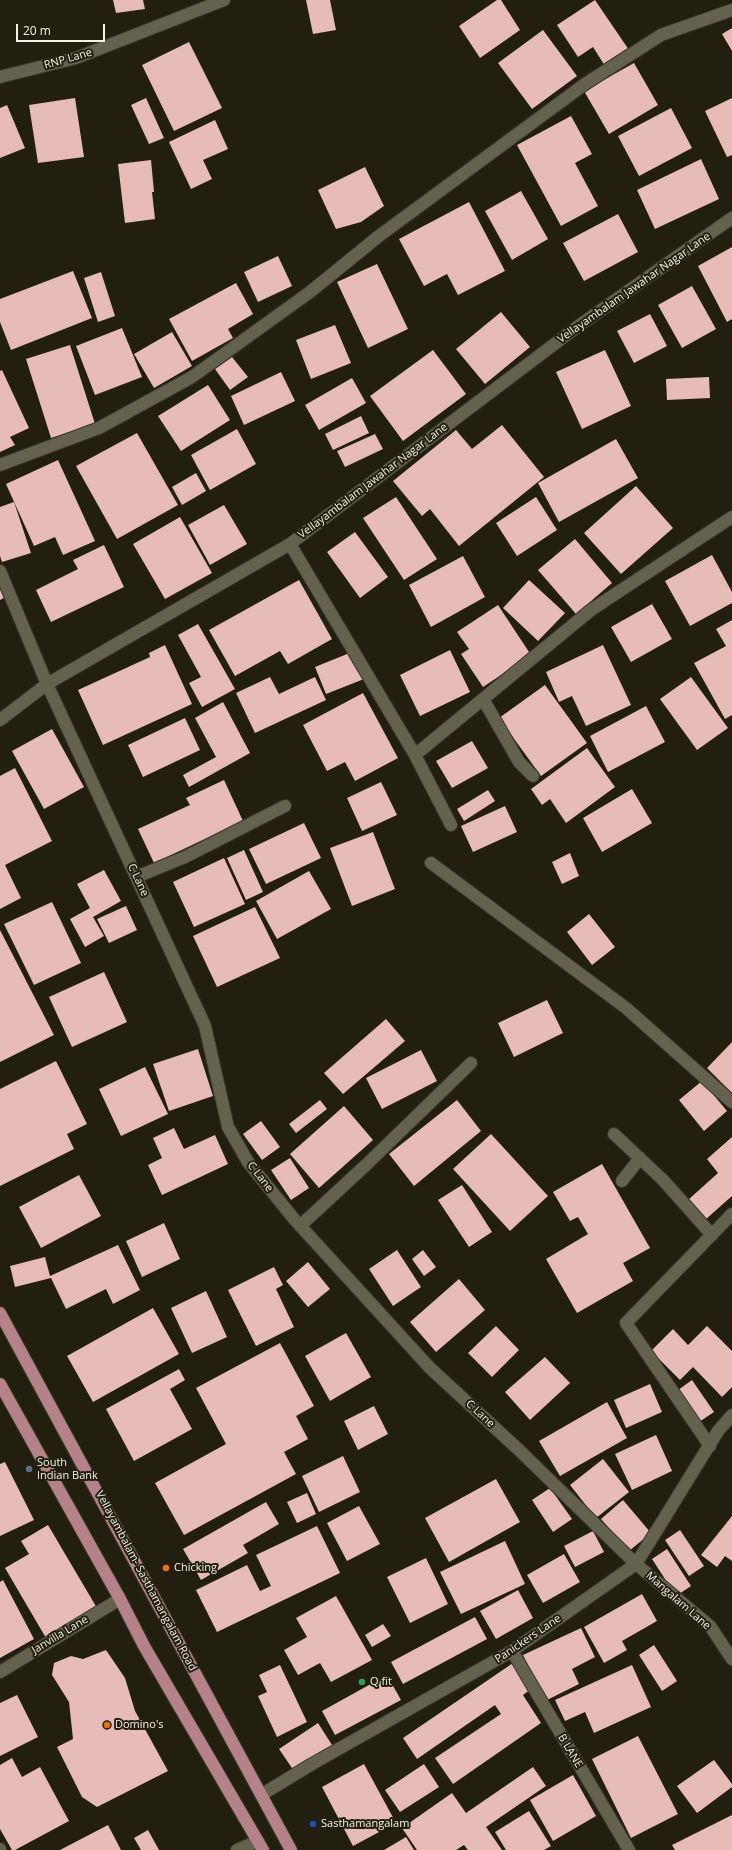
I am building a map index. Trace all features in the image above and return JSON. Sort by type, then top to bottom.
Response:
[{"type":"main road","name":"Vellayambalam- Sasthamangalam Road","points":[[0,1312],[291,1850]]},
{"type":"main road","points":[[0,1384],[120,1599],[144,1646],[261,1846]]},
{"type":"street","name":"RNP Lane","points":[[0,77],[76,58],[224,0]]},
{"type":"street","points":[[0,464],[99,428],[192,377],[310,292],[379,236],[585,84],[661,35],[732,10]]},
{"type":"street","name":"Vellayambalam Jawahar Nagar Lane","points":[[0,720],[46,684],[290,544],[571,332],[732,218]]},
{"type":"street","points":[[415,755],[591,610],[732,517]]},
{"type":"street","points":[[290,544],[415,755],[451,825]]},
{"type":"street","name":"C Lane","points":[[0,571],[46,684],[205,1026],[228,1127],[248,1162],[300,1226],[430,1368],[520,1450],[636,1564]]},
{"type":"street","points":[[483,698],[519,762],[533,776]]},
{"type":"street","points":[[136,877],[185,857],[285,806]]},
{"type":"street","points":[[431,863],[626,1008],[732,1102]]},
{"type":"street","points":[[300,1226],[471,1063]]},
{"type":"street","points":[[614,1134],[663,1180],[712,1235]]},
{"type":"street","points":[[622,1181],[640,1158]]},
{"type":"street","points":[[710,1446],[626,1324],[732,1214]]},
{"type":"street","name":"Panickers Lane","points":[[261,1795],[312,1764],[512,1651],[636,1564],[710,1446],[732,1415]]},
{"type":"street","name":"Mangalam Lane","points":[[636,1564],[710,1626],[732,1658]]},
{"type":"street","name":"Janvilla Lane","points":[[0,1672],[120,1599]]},
{"type":"street","points":[[710,1626],[732,1642]]},
{"type":"street","name":"B LANE","points":[[512,1651],[629,1850]]},
{"type":"street","points":[[237,1850],[261,1846]]},
{"type":"building","points":[[113,0],[143,0],[145,9],[116,13]]},
{"type":"building","points":[[306,0],[330,0],[336,30],[313,34]]},
{"type":"building","points":[[497,0],[501,0],[520,30],[480,58],[459,26]]},
{"type":"building","points":[[595,0],[629,50],[605,66],[593,47],[578,57],[557,25]]},
{"type":"building","points":[[732,28],[732,51],[722,34]]},
{"type":"building","points":[[543,30],[577,76],[532,109],[498,63]]},
{"type":"building","points":[[189,42],[222,108],[174,131],[142,65]]},
{"type":"building","points":[[634,63],[658,105],[609,134],[584,91]]},
{"type":"building","points":[[75,98],[84,157],[38,163],[29,105]]},
{"type":"building","points":[[146,98],[164,138],[149,144],[131,105]]},
{"type":"building","points":[[732,98],[732,155],[727,157],[705,111]]},
{"type":"building","points":[[7,105],[25,148],[0,158],[0,108]]},
{"type":"building","points":[[671,108],[692,148],[639,176],[618,136]]},
{"type":"building","points":[[571,116],[592,154],[575,163],[598,206],[561,226],[517,145]]},
{"type":"building","points":[[215,120],[228,149],[203,160],[212,179],[191,189],[169,142]]},
{"type":"building","points":[[701,159],[719,199],[655,229],[637,190]]},
{"type":"building","points":[[151,160],[155,219],[125,223],[118,164]]},
{"type":"building","points":[[365,167],[384,206],[361,222],[336,229],[318,190]]},
{"type":"building","points":[[521,191],[548,239],[512,260],[485,211]]},
{"type":"building","points":[[469,202],[505,271],[458,295],[447,274],[424,286],[399,239]]},
{"type":"building","points":[[618,214],[638,252],[584,281],[563,243]]},
{"type":"building","points":[[732,247],[732,319],[727,322],[698,266]]},
{"type":"building","points":[[278,256],[292,286],[258,302],[244,272]]},
{"type":"building","points":[[377,264],[408,329],[368,348],[337,282]]},
{"type":"building","points":[[73,271],[92,318],[11,350],[0,322],[0,299]]},
{"type":"building","points":[[101,272],[115,316],[98,322],[84,278]]},
{"type":"building","points":[[236,283],[253,314],[228,329],[233,338],[192,361],[169,319]]},
{"type":"building","points":[[692,286],[716,329],[682,348],[658,305]]},
{"type":"building","points":[[501,312],[530,347],[485,384],[456,349]]},
{"type":"building","points":[[650,314],[667,346],[634,363],[617,331]]},
{"type":"building","points":[[335,325],[351,363],[311,379],[296,340]]},
{"type":"building","points":[[122,328],[142,377],[95,395],[76,346]]},
{"type":"building","points":[[172,332],[192,366],[154,388],[134,354]]},
{"type":"building","points":[[70,345],[95,424],[51,438],[26,359]]},
{"type":"building","points":[[433,350],[466,394],[403,441],[370,396]]},
{"type":"building","points":[[605,350],[631,406],[582,429],[556,372]]},
{"type":"building","points":[[232,357],[248,377],[230,390],[215,369]]},
{"type":"building","points":[[2,370],[29,428],[10,437],[15,445],[0,452],[0,371]]},
{"type":"building","points":[[281,372],[295,401],[244,425],[231,396]]},
{"type":"building","points":[[709,377],[710,398],[667,400],[666,379]]},
{"type":"building","points":[[352,378],[366,403],[319,430],[305,405]]},
{"type":"building","points":[[208,385],[230,420],[181,451],[158,416]]},
{"type":"building","points":[[361,416],[369,433],[333,450],[325,434]]},
{"type":"building","points":[[502,425],[544,477],[459,546],[430,509],[422,516],[393,481],[456,430],[472,449]]},
{"type":"building","points":[[237,429],[256,464],[210,490],[191,455]]},
{"type":"building","points":[[137,433],[178,505],[117,539],[76,466]]},
{"type":"building","points":[[375,434],[383,449],[345,467],[337,451]]},
{"type":"building","points":[[616,439],[638,478],[559,522],[538,483]]},
{"type":"building","points":[[58,460],[95,541],[63,555],[55,537],[34,546],[6,484]]},
{"type":"building","points":[[196,473],[206,491],[182,505],[172,487]]},
{"type":"building","points":[[636,486],[673,528],[621,574],[584,533]]},
{"type":"building","points":[[396,497],[437,559],[404,580],[363,518]]},
{"type":"building","points":[[536,497],[557,530],[517,556],[496,523]]},
{"type":"building","points":[[14,502],[31,553],[2,562],[0,556],[0,507]]},
{"type":"building","points":[[224,505],[247,544],[210,565],[188,525]]},
{"type":"building","points":[[180,517],[212,573],[165,599],[133,544]]},
{"type":"building","points":[[355,532],[388,577],[360,598],[327,552]]},
{"type":"building","points":[[575,539],[612,583],[576,614],[538,570]]},
{"type":"building","points":[[104,545],[124,587],[51,622],[36,590],[78,569],[73,560]]},
{"type":"building","points":[[712,555],[732,592],[732,603],[690,626],[665,581]]},
{"type":"building","points":[[463,556],[485,597],[431,627],[409,585]]},
{"type":"building","points":[[299,580],[332,639],[288,664],[280,651],[235,676],[209,630]]},
{"type":"building","points":[[529,580],[565,613],[538,641],[503,608]]},
{"type":"building","points":[[0,589],[4,598],[0,600]]},
{"type":"building","points":[[652,604],[672,639],[631,662],[611,627]]},
{"type":"building","points":[[498,605],[531,655],[483,687],[461,654],[469,649],[457,632]]},
{"type":"building","points":[[732,620],[732,715],[725,719],[694,663],[726,646],[716,629]]},
{"type":"building","points":[[198,624],[235,689],[202,707],[189,683],[201,677],[178,635]]},
{"type":"building","points":[[165,645],[192,704],[103,745],[78,690],[150,657],[149,653]]},
{"type":"building","points":[[603,645],[631,705],[586,726],[572,696],[559,702],[546,672]]},
{"type":"building","points":[[450,650],[470,692],[420,716],[400,675]]},
{"type":"building","points":[[352,652],[364,679],[326,694],[315,667]]},
{"type":"building","points":[[270,677],[279,694],[315,677],[326,700],[255,733],[236,693]]},
{"type":"building","points":[[691,677],[728,728],[697,750],[660,699]]},
{"type":"building","points":[[545,685],[587,743],[541,776],[499,718]]},
{"type":"building","points":[[363,693],[398,758],[355,781],[345,762],[327,771],[303,725]]},
{"type":"building","points":[[223,702],[250,753],[189,787],[183,775],[216,757],[195,718]]},
{"type":"building","points":[[646,706],[665,742],[608,772],[590,736]]},
{"type":"building","points":[[185,718],[200,750],[143,777],[128,745]]},
{"type":"building","points":[[52,729],[84,787],[44,809],[12,751]]},
{"type":"building","points":[[472,741],[488,768],[452,788],[436,761]]},
{"type":"building","points":[[587,748],[615,787],[566,823],[550,799],[542,805],[531,789]]},
{"type":"building","points":[[15,768],[52,841],[5,865],[21,898],[0,909],[0,776]]},
{"type":"building","points":[[224,780],[243,821],[154,863],[138,829],[190,805],[186,798]]},
{"type":"building","points":[[381,782],[397,815],[362,831],[347,798]]},
{"type":"building","points":[[632,789],[652,823],[602,852],[583,818]]},
{"type":"building","points":[[488,790],[495,801],[464,821],[457,809]]},
{"type":"building","points":[[505,806],[517,832],[473,852],[461,826]]},
{"type":"building","points":[[304,823],[321,858],[266,884],[249,849]]},
{"type":"building","points":[[373,832],[395,889],[352,906],[330,848]]},
{"type":"building","points":[[244,850],[263,892],[246,900],[227,858]]},
{"type":"building","points":[[570,853],[579,876],[562,884],[552,862]]},
{"type":"building","points":[[224,858],[245,904],[194,927],[173,882]]},
{"type":"building","points":[[104,870],[121,901],[93,917],[104,936],[85,947],[70,919],[90,908],[77,884]]},
{"type":"building","points":[[309,871],[331,909],[277,939],[256,901]]},
{"type":"building","points":[[52,902],[81,963],[34,985],[4,924]]},
{"type":"building","points":[[126,906],[137,930],[109,943],[97,919]]},
{"type":"building","points":[[255,907],[280,958],[217,987],[193,936]]},
{"type":"building","points":[[589,914],[615,947],[592,965],[567,932]]},
{"type":"building","points":[[0,930],[54,1035],[0,1062]]},
{"type":"building","points":[[104,972],[127,1022],[72,1047],[49,997]]},
{"type":"building","points":[[547,1000],[563,1033],[514,1057],[498,1023]]},
{"type":"building","points":[[386,1019],[405,1041],[343,1094],[324,1073]]},
{"type":"building","points":[[732,1042],[732,1093],[707,1068]]},
{"type":"building","points":[[198,1049],[213,1096],[169,1111],[153,1064]]},
{"type":"building","points":[[421,1050],[437,1081],[382,1109],[366,1078]]},
{"type":"building","points":[[56,1061],[87,1124],[67,1134],[74,1149],[0,1186],[0,1089]]},
{"type":"building","points":[[145,1067],[168,1114],[121,1136],[99,1089]]},
{"type":"building","points":[[702,1081],[727,1111],[704,1131],[679,1100]]},
{"type":"building","points":[[320,1100],[327,1109],[296,1133],[289,1124]]},
{"type":"building","points":[[457,1100],[481,1131],[414,1186],[389,1154]]},
{"type":"building","points":[[344,1106],[373,1140],[319,1188],[290,1154]]},
{"type":"building","points":[[261,1121],[280,1147],[262,1160],[243,1134]]},
{"type":"building","points":[[174,1128],[184,1149],[215,1135],[228,1164],[162,1195],[148,1165],[162,1158],[153,1138]]},
{"type":"building","points":[[491,1134],[548,1196],[510,1231],[453,1169]]},
{"type":"building","points":[[732,1137],[732,1196],[705,1220],[688,1200],[718,1173],[707,1159]]},
{"type":"building","points":[[290,1158],[309,1188],[291,1200],[271,1170]]},
{"type":"building","points":[[602,1164],[650,1248],[623,1263],[633,1281],[577,1313],[546,1259],[588,1234],[578,1217],[570,1221],[553,1192]]},
{"type":"building","points":[[79,1175],[101,1216],[41,1248],[19,1207]]},
{"type":"building","points":[[462,1185],[492,1232],[469,1247],[438,1200]]},
{"type":"building","points":[[164,1223],[180,1259],[142,1277],[126,1241]]},
{"type":"building","points":[[118,1245],[140,1290],[113,1304],[106,1289],[66,1309],[51,1278],[15,1287],[10,1266],[45,1257],[50,1276]]},
{"type":"building","points":[[397,1250],[421,1287],[393,1306],[369,1269]]},
{"type":"building","points":[[423,1250],[436,1267],[424,1276],[412,1259]]},
{"type":"building","points":[[308,1262],[330,1289],[308,1307],[286,1281]]},
{"type":"building","points":[[274,1267],[283,1285],[276,1289],[294,1327],[256,1346],[228,1290]]},
{"type":"building","points":[[459,1279],[485,1310],[436,1352],[410,1322]]},
{"type":"building","points":[[206,1291],[227,1337],[192,1353],[171,1308]]},
{"type":"building","points":[[153,1308],[179,1354],[93,1402],[67,1356]]},
{"type":"building","points":[[496,1326],[519,1350],[492,1377],[468,1353]]},
{"type":"building","points":[[707,1326],[732,1351],[732,1387],[722,1397],[693,1367],[680,1380],[651,1351],[673,1329],[688,1345]]},
{"type":"building","points":[[346,1333],[371,1377],[330,1401],[305,1356]]},
{"type":"building","points":[[280,1343],[314,1406],[296,1416],[308,1439],[284,1452],[296,1474],[184,1535],[155,1483],[226,1444],[196,1388]]},
{"type":"building","points":[[545,1357],[570,1383],[530,1420],[505,1392]]},
{"type":"building","points":[[179,1369],[185,1380],[170,1389],[192,1429],[134,1461],[106,1409]]},
{"type":"building","points":[[692,1380],[714,1412],[696,1424],[674,1393]]},
{"type":"building","points":[[650,1384],[662,1412],[626,1428],[614,1400]]},
{"type":"building","points":[[607,1402],[627,1438],[560,1476],[539,1441]]},
{"type":"building","points":[[374,1406],[388,1434],[358,1450],[344,1421]]},
{"type":"building","points":[[656,1435],[672,1471],[632,1490],[615,1454]]},
{"type":"building","points":[[343,1456],[360,1492],[319,1512],[302,1476]]},
{"type":"building","points":[[603,1459],[629,1492],[596,1518],[570,1485]]},
{"type":"building","points":[[5,1462],[34,1520],[0,1536],[0,1464]]},
{"type":"building","points":[[496,1479],[520,1522],[449,1562],[425,1518]]},
{"type":"building","points":[[550,1488],[572,1519],[553,1532],[532,1500]]},
{"type":"building","points":[[307,1493],[316,1514],[297,1523],[287,1502]]},
{"type":"building","points":[[623,1500],[651,1533],[629,1551],[601,1519]]},
{"type":"building","points":[[266,1502],[279,1524],[243,1545],[248,1553],[201,1580],[183,1549]]},
{"type":"building","points":[[359,1506],[380,1544],[347,1561],[327,1523]]},
{"type":"building","points":[[732,1516],[732,1561],[725,1556],[717,1567],[701,1555]]},
{"type":"building","points":[[48,1525],[97,1608],[46,1638],[5,1568],[29,1554],[21,1541]]},
{"type":"building","points":[[317,1526],[340,1573],[217,1632],[196,1590],[247,1565],[260,1591],[271,1586],[256,1555]]},
{"type":"building","points":[[680,1530],[704,1566],[689,1576],[665,1540]]},
{"type":"building","points":[[593,1531],[604,1552],[575,1567],[564,1546]]},
{"type":"building","points":[[505,1541],[525,1584],[461,1614],[440,1572]]},
{"type":"building","points":[[667,1549],[691,1586],[676,1596],[652,1559]]},
{"type":"building","points":[[564,1554],[580,1582],[543,1603],[527,1575]]},
{"type":"building","points":[[426,1558],[448,1604],[410,1623],[387,1577]]},
{"type":"building","points":[[3,1580],[34,1639],[0,1658],[0,1582]]},
{"type":"building","points":[[518,1590],[533,1618],[496,1639],[480,1611]]},
{"type":"building","points":[[642,1594],[657,1621],[622,1641],[627,1650],[604,1663],[584,1627]]},
{"type":"building","points":[[336,1596],[372,1660],[331,1682],[320,1663],[298,1675],[284,1650],[307,1637],[296,1618]]},
{"type":"building","points":[[475,1617],[487,1639],[403,1684],[391,1662]]},
{"type":"building","points":[[383,1624],[391,1636],[372,1647],[365,1635]]},
{"type":"building","points":[[581,1628],[595,1657],[572,1669],[579,1684],[545,1701],[523,1655]]},
{"type":"building","points":[[654,1645],[677,1681],[662,1691],[639,1655]]},
{"type":"building","name":"Domino's","points":[[106,1650],[125,1678],[135,1711],[168,1771],[97,1807],[82,1797],[57,1747],[73,1739],[69,1702],[52,1675],[54,1663],[71,1656],[83,1659]]},
{"type":"building","points":[[513,1663],[531,1689],[523,1695],[541,1723],[453,1784],[435,1758],[501,1714],[495,1705],[417,1759],[403,1738]]},
{"type":"building","points":[[280,1665],[307,1722],[277,1737],[258,1696],[267,1692],[259,1675]]},
{"type":"building","points":[[632,1665],[651,1707],[594,1733],[585,1712],[565,1721],[555,1700]]},
{"type":"building","points":[[387,1675],[401,1700],[335,1735],[322,1711]]},
{"type":"building","points":[[17,1695],[38,1737],[0,1756],[0,1703]]},
{"type":"building","points":[[318,1723],[332,1745],[294,1771],[279,1749]]},
{"type":"building","points":[[638,1736],[678,1814],[631,1838],[592,1759]]},
{"type":"building","points":[[12,1758],[22,1777],[40,1767],[69,1821],[15,1850],[12,1850],[0,1829],[0,1765]]},
{"type":"building","points":[[714,1760],[732,1784],[732,1787],[697,1813],[677,1786]]},
{"type":"building","points":[[364,1764],[396,1823],[353,1846],[322,1787]]},
{"type":"building","points":[[424,1764],[439,1787],[400,1812],[385,1790]]},
{"type":"building","points":[[533,1767],[546,1786],[486,1827],[502,1850],[468,1850],[464,1845],[456,1850],[417,1850],[402,1828],[452,1793],[466,1813]]},
{"type":"building","points":[[573,1775],[596,1816],[553,1841],[530,1800]]},
{"type":"building","points":[[529,1811],[551,1846],[544,1850],[506,1850],[495,1832]]},
{"type":"building","points":[[732,1815],[732,1850],[675,1850],[672,1845]]},
{"type":"building","points":[[108,1825],[121,1850],[60,1850]]},
{"type":"building","points":[[148,1830],[159,1850],[141,1850],[134,1838]]},
{"type":"building","points":[[406,1837],[414,1850],[384,1850]]},
{"type":"place","name":"South Indian Bank","points":[[29,1469]]},
{"type":"place","name":"Chicking","points":[[166,1568]]},
{"type":"place","name":"Q fit","points":[[362,1682]]},
{"type":"place","name":"Domino's","points":[[107,1725]]},
{"type":"place","name":"Sasthamangalam","points":[[313,1824]]}]
